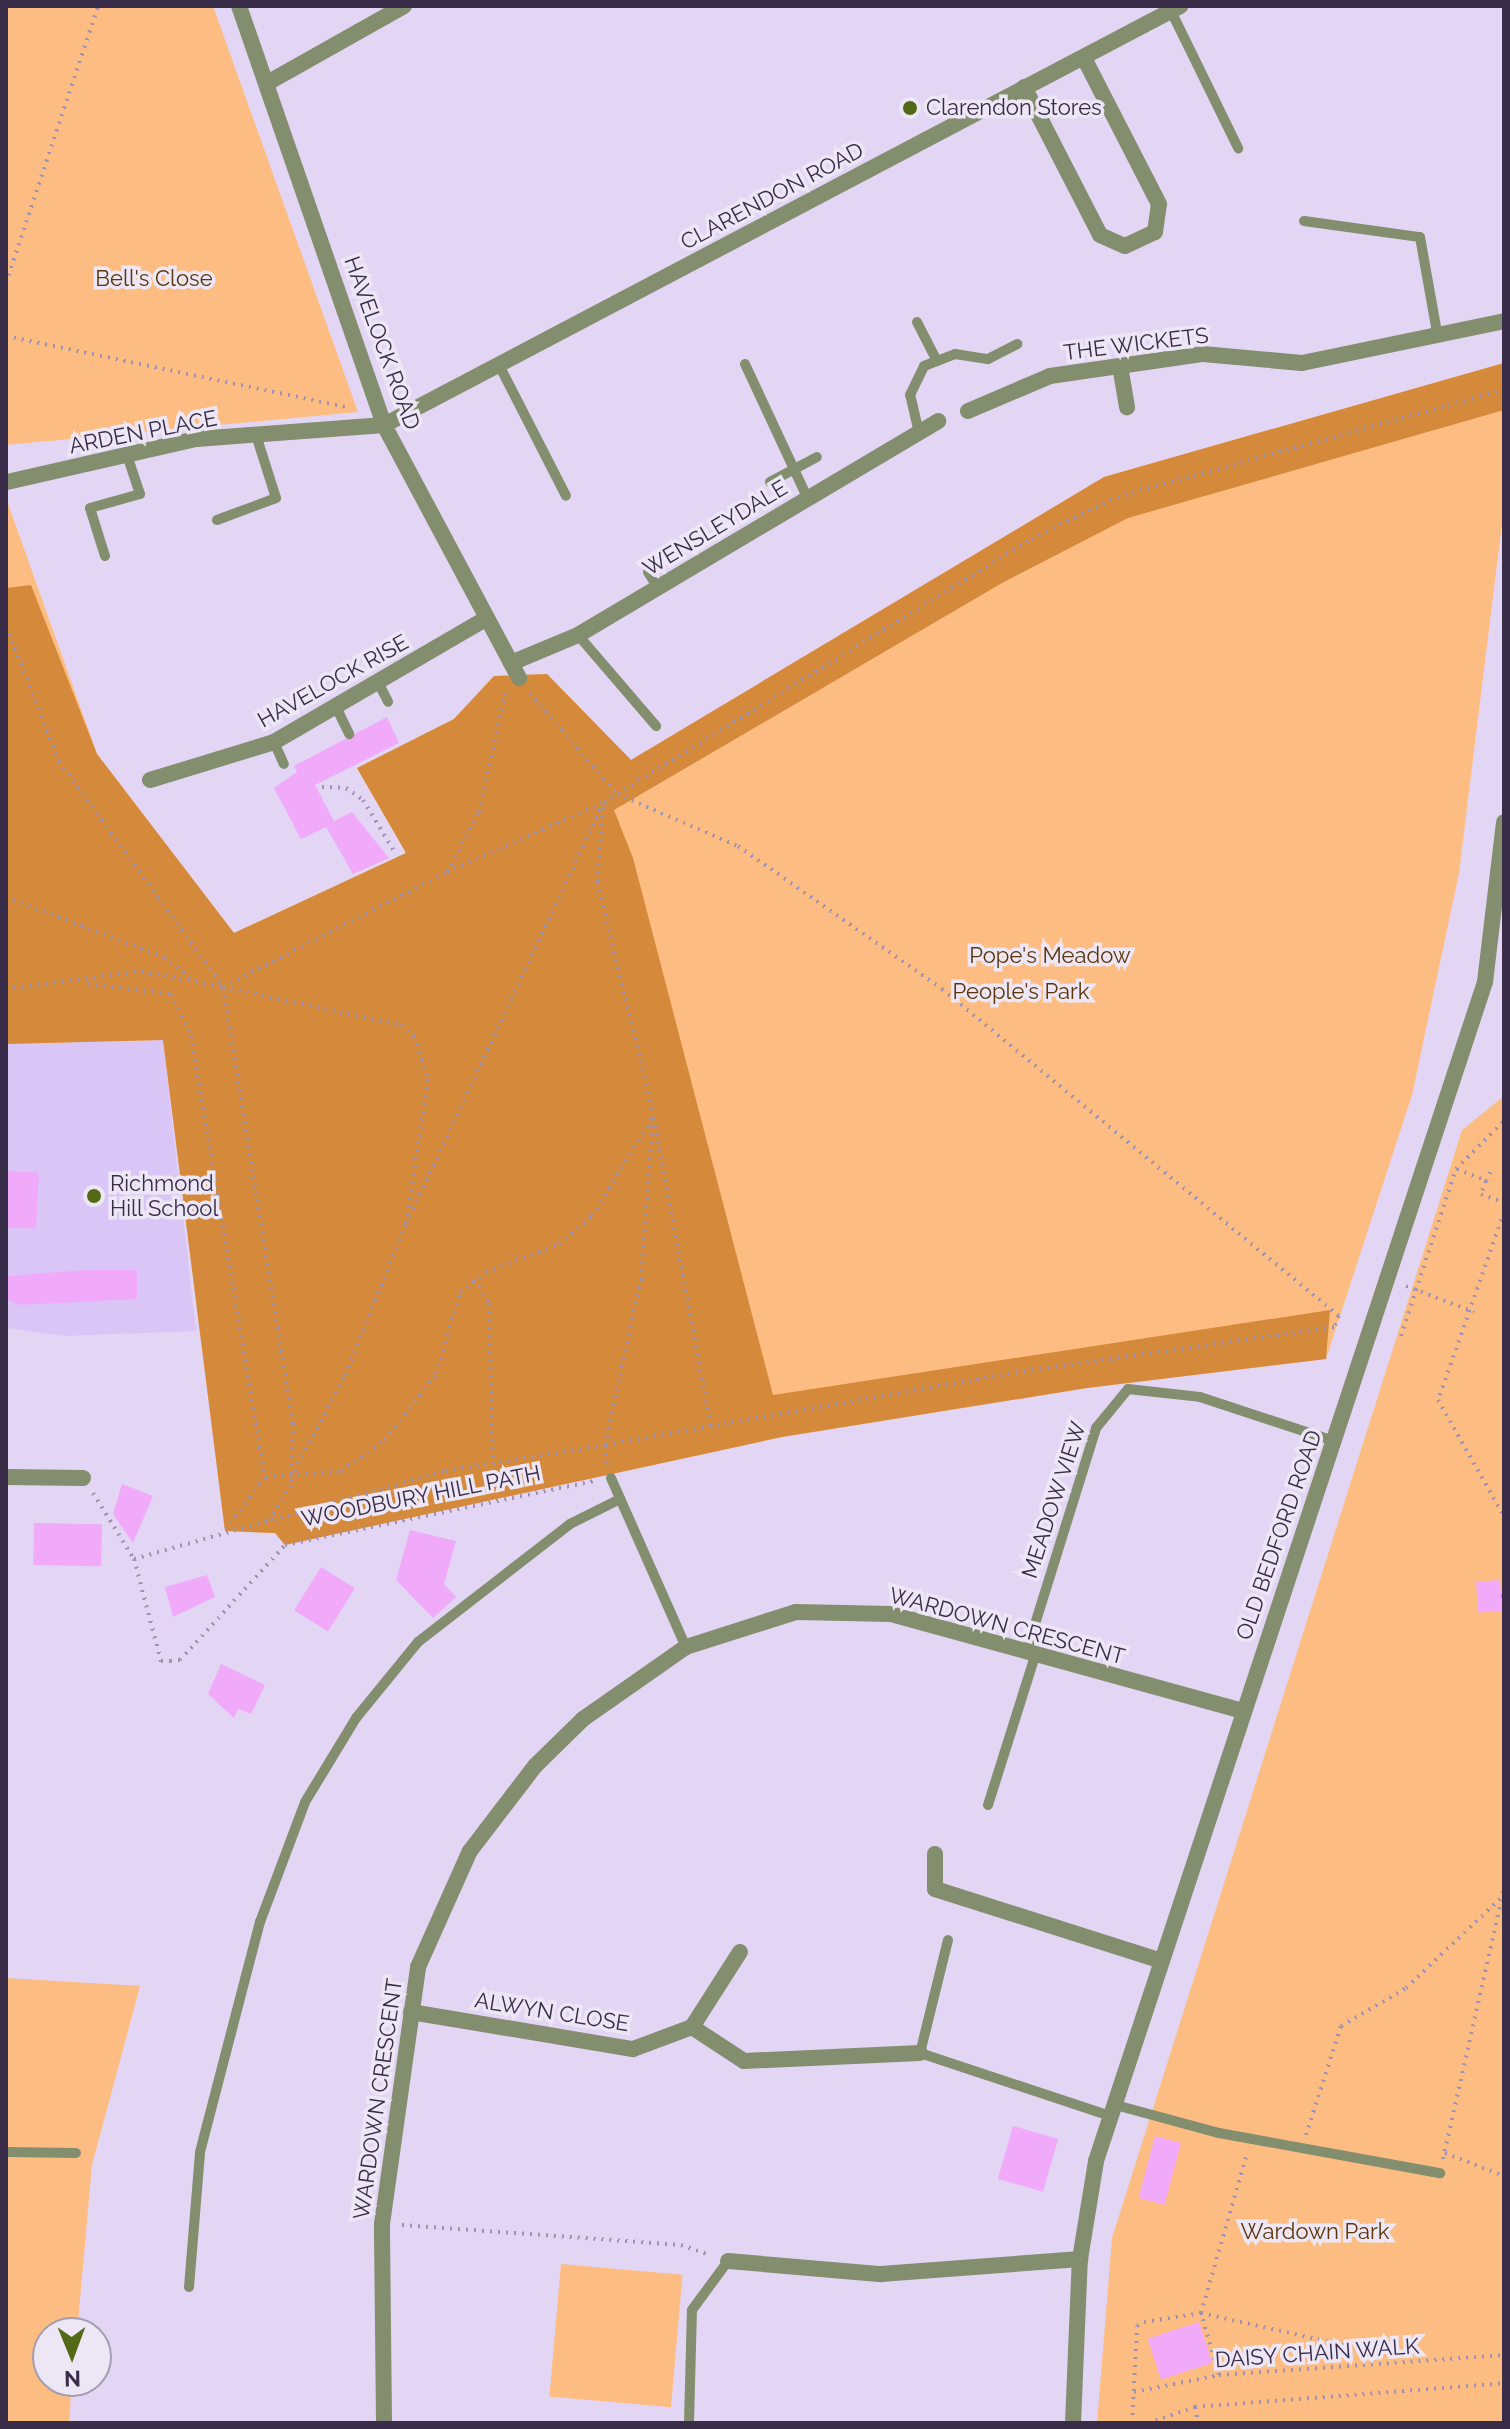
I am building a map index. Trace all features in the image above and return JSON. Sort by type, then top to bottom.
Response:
[{"type":"street","name":"HAVELOCK ROAD","points":[[239,6],[269,82],[382,419],[484,620],[515,671]]},
{"type":"street","points":[[269,82],[404,6]]},
{"type":"street","name":"CLARENDON ROAD","points":[[382,419],[498,363],[1175,8]]},
{"type":"street","points":[[1024,87],[1100,235],[1125,246],[1155,232],[1159,204],[1084,58]]},
{"type":"street","name":"THE WICKETS","points":[[968,411],[1050,376],[1203,354],[1302,363],[1437,332],[1504,321]]},
{"type":"street","points":[[1120,366],[1127,407]]},
{"type":"street","name":"ARDEN PLACE","points":[[7,482],[127,455],[382,419]]},
{"type":"street","name":"WENSLEYDALE","points":[[515,671],[938,421]]},
{"type":"street","name":"HAVELOCK RISE","points":[[150,780],[274,742],[337,709],[484,620]]},
{"type":"street","name":"OLD BEDFORD ROAD","points":[[1073,2423],[1080,2259],[1110,2110],[1485,982],[1504,822]]},
{"type":"street","points":[[6,1477],[83,1478]]},
{"type":"street","name":"WARDOWN CRESCENT","points":[[384,2423],[382,2224],[418,1967],[449,1891],[505,1803],[583,1719],[686,1647],[796,1612],[891,1614],[1243,1711]]},
{"type":"street","points":[[935,1854],[935,1889],[1159,1960]]},
{"type":"street","points":[[740,1952],[692,2027],[744,2061],[920,2053]]},
{"type":"street","name":"ALWYN CLOSE","points":[[411,2012],[633,2049],[692,2027]]},
{"type":"street","points":[[728,2261],[881,2274],[1080,2259]]},
{"type":"lane","points":[[1175,8],[1238,148]]},
{"type":"lane","points":[[1304,221],[1420,237],[1437,332]]},
{"type":"lane","points":[[917,322],[937,361]]},
{"type":"lane","points":[[919,433],[910,395],[924,366],[955,354],[988,359],[1017,344]]},
{"type":"lane","points":[[498,363],[566,496]]},
{"type":"lane","points":[[745,364],[808,499]]},
{"type":"lane","points":[[217,520],[276,498],[256,435]]},
{"type":"lane","points":[[105,556],[90,508],[140,494],[127,455]]},
{"type":"lane","points":[[770,482],[817,457]]},
{"type":"lane","points":[[648,572],[658,588]]},
{"type":"lane","points":[[578,635],[656,726]]},
{"type":"lane","points":[[379,684],[388,702]]},
{"type":"lane","points":[[337,709],[349,734]]},
{"type":"lane","points":[[274,742],[284,764]]},
{"type":"lane","name":"MEADOW VIEW","points":[[1031,1654],[1096,1428],[1128,1389],[1200,1397],[1334,1441]]},
{"type":"lane","points":[[611,1478],[686,1647]]},
{"type":"lane","points":[[189,2287],[200,2152],[229,2031],[305,1802],[356,1718],[418,1642],[570,1524],[620,1499]]},
{"type":"lane","points":[[988,1805],[1031,1654]]},
{"type":"lane","points":[[948,1940],[920,2053],[1110,2110],[1251,2140],[1440,2173]]},
{"type":"lane","points":[[6,2152],[76,2153]]},
{"type":"lane","points":[[689,2423],[692,2310],[728,2261]]},
{"type":"path","points":[[6,283],[98,6]]},
{"type":"path","points":[[6,336],[382,419]]},
{"type":"path","points":[[223,987],[447,872],[604,802],[1031,539],[1117,497],[1504,390]]},
{"type":"path","points":[[6,626],[59,761],[223,987],[262,1205],[293,1472]]},
{"type":"path","points":[[134,1559],[225,1531],[268,1522],[355,1491],[711,1427],[1334,1327],[1339,1316],[942,989],[738,846],[617,794],[515,671]]},
{"type":"path","points":[[447,872],[479,812],[515,671]]},
{"type":"path","points":[[322,787],[346,788],[363,800],[394,851]]},
{"type":"path","points":[[604,802],[597,882],[653,1116],[711,1427]]},
{"type":"path","points":[[268,1522],[345,1375],[406,1224],[604,802]]},
{"type":"path","points":[[6,897],[164,957],[199,983]]},
{"type":"path","points":[[81,984],[141,971],[401,1025],[414,1036],[428,1079],[406,1224]]},
{"type":"path","points":[[6,989],[81,984],[140,986],[171,994],[183,1008],[265,1477]]},
{"type":"path","points":[[225,1531],[265,1477],[293,1472],[341,1471],[385,1440],[436,1374],[460,1293],[474,1279],[559,1244],[592,1216],[653,1116]]},
{"type":"path","points":[[611,1478],[605,1445],[641,1279],[653,1116]]},
{"type":"path","points":[[1401,1336],[1456,1169],[1504,1121]]},
{"type":"path","points":[[1456,1169],[1486,1181]]},
{"type":"path","points":[[1492,1169],[1481,1194],[1504,1203]]},
{"type":"path","points":[[1503,1515],[1438,1400],[1464,1309],[1504,1212]]},
{"type":"path","points":[[474,1279],[489,1304],[493,1465]]},
{"type":"path","points":[[1388,1280],[1474,1312]]},
{"type":"path","name":"WOODBURY HILL PATH","points":[[83,1478],[134,1559],[161,1661],[180,1660],[285,1545],[611,1478]]},
{"type":"path","points":[[1503,1515],[1504,1504]]},
{"type":"path","points":[[1440,2173],[1504,1888]]},
{"type":"path","points":[[1302,2149],[1341,2026],[1406,1988],[1502,1897]]},
{"type":"path","points":[[1219,2375],[1201,2313],[1251,2140]]},
{"type":"path","points":[[1445,2153],[1504,2176]]},
{"type":"path","points":[[382,2224],[681,2245],[728,2261]]},
{"type":"path","points":[[1227,2318],[1230,2309]]},
{"type":"path","points":[[1132,2423],[1137,2326],[1201,2313],[1361,2349]]},
{"type":"path","name":"DAISY CHAIN WALK","points":[[1134,2392],[1219,2375],[1504,2355]]},
{"type":"path","points":[[1148,2423],[1195,2407],[1504,2383]]},
{"type":"path","points":[[1195,2407],[1198,2423]]},
{"type":"shaded area","points":[[1504,363],[1504,410],[1128,518],[1002,583],[614,810],[633,858],[773,1395],[1330,1310],[1326,1359],[1087,1388],[782,1437],[285,1545],[275,1533],[225,1531],[163,1040],[6,1044],[6,588],[31,585],[97,754],[234,933],[406,853],[357,768],[454,719],[494,676],[547,674],[631,760],[1104,477]]},
{"type":"shaded area","name":"Richmond Hill School","points":[[163,1040],[196,1331],[64,1336],[6,1328],[6,1044]]},
{"type":"green space","name":"Bell's Close","points":[[6,6],[213,6],[358,412],[6,445]]},
{"type":"green space","name":"People's Park","points":[[1504,363],[1504,507],[1459,873],[1412,1095],[1326,1359],[1087,1388],[782,1437],[285,1545],[275,1533],[225,1531],[163,1040],[6,1044],[6,498],[97,754],[234,933],[406,853],[357,768],[454,719],[494,676],[547,674],[631,760],[1104,477]]},
{"type":"green space","name":"Wardown Park","points":[[1504,1096],[1504,2423],[1097,2423],[1112,2238],[1462,1130]]},
{"type":"green space","points":[[6,1978],[140,1986],[92,2165],[78,2317],[32,2317],[32,2397],[71,2397],[69,2423],[6,2423]]},
{"type":"green space","points":[[561,2264],[683,2275],[671,2407],[549,2396]]},
{"type":"building","points":[[387,717],[399,743],[315,785],[334,821],[352,812],[389,858],[353,874],[326,827],[301,839],[274,788],[297,772],[294,766]]},
{"type":"building","points":[[6,1171],[39,1173],[36,1229],[6,1227]]},
{"type":"building","points":[[137,1270],[137,1299],[20,1305],[6,1299],[6,1276]]},
{"type":"building","points":[[122,1484],[153,1496],[133,1543],[113,1514]]},
{"type":"building","points":[[34,1523],[102,1524],[101,1566],[33,1565]]},
{"type":"building","points":[[410,1530],[456,1541],[444,1584],[456,1597],[433,1618],[396,1580]]},
{"type":"building","points":[[321,1567],[355,1588],[328,1631],[294,1610]]},
{"type":"building","points":[[207,1575],[215,1597],[173,1617],[165,1587]]},
{"type":"building","points":[[1500,1580],[1502,1611],[1478,1613],[1476,1582]]},
{"type":"building","points":[[221,1664],[265,1685],[251,1714],[238,1709],[234,1718],[208,1694]]},
{"type":"building","points":[[1013,2126],[1058,2139],[1043,2192],[998,2179]]},
{"type":"building","points":[[1155,2136],[1181,2143],[1165,2205],[1138,2198]]},
{"type":"building","points":[[1199,2322],[1212,2363],[1161,2380],[1148,2339]]},
{"type":"place","name":"Clarendon Stores","points":[[910,108]]},
{"type":"place","name":"Richmond Hill School","points":[[94,1196]]},
{"type":"park label","name":"Pope's Meadow","points":[[1050,956]]}]
